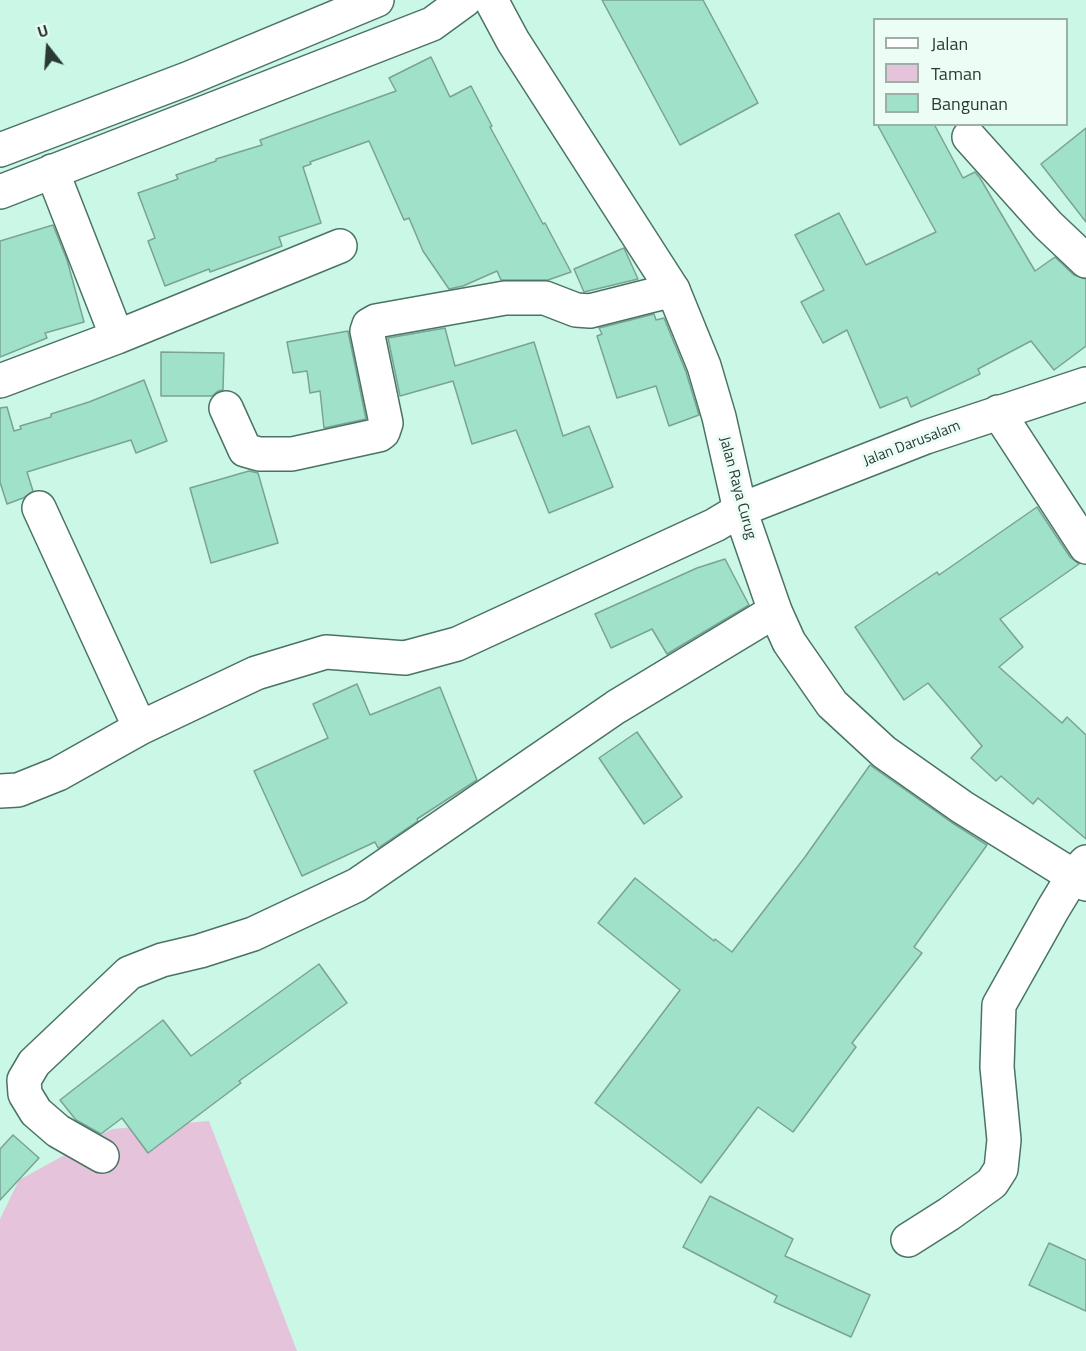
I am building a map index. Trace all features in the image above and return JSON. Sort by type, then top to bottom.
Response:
[{"type":"street","points":[[0,150],[187,79],[377,0]]},
{"type":"street","points":[[0,192],[432,24],[465,0]]},
{"type":"street","name":"Jalan Raya Curug","points":[[491,0],[513,41],[673,290],[704,366],[719,417],[740,510],[775,611],[789,642],[832,704],[884,752],[962,807],[1082,874]]},
{"type":"street","points":[[969,137],[1048,225],[1086,261]]},
{"type":"street","points":[[52,171],[117,337]]},
{"type":"street","points":[[0,381],[117,337],[340,246]]},
{"type":"street","points":[[226,408],[245,450],[259,454],[292,454],[379,435],[383,432],[386,423],[367,331],[369,325],[376,321],[505,298],[545,298],[576,310],[590,310],[673,290]]},
{"type":"street","name":"Jalan Darusalam","points":[[0,791],[18,790],[58,774],[140,728],[256,673],[326,652],[405,658],[457,644],[715,525],[740,510],[926,437],[1086,384]]},
{"type":"street","points":[[998,412],[1086,547]]},
{"type":"street","points":[[39,508],[140,728]]},
{"type":"street","points":[[102,1156],[58,1131],[36,1112],[25,1094],[24,1080],[34,1063],[129,973],[162,960],[253,934],[357,885],[616,707],[775,611]]},
{"type":"street","points":[[908,1240],[992,1183],[1001,1169],[1004,1140],[998,1067],[999,1005],[1082,874]]},
{"type":"green space","points":[[209,1121],[297,1351],[0,1351],[0,1219],[19,1180],[112,1129]]},
{"type":"building","points":[[602,0],[703,0],[758,103],[680,145]]},
{"type":"building","points":[[431,57],[450,97],[471,86],[492,126],[490,127],[571,272],[548,280],[501,280],[497,271],[463,286],[449,289],[423,251],[409,218],[404,220],[369,141],[310,162],[311,164],[303,167],[321,223],[279,237],[282,246],[210,272],[209,269],[165,286],[148,241],[155,238],[138,193],[178,179],[176,175],[216,161],[216,159],[262,145],[260,140],[396,91],[389,78]]},
{"type":"building","points":[[878,126],[935,126],[963,178],[975,172],[980,178],[1035,271],[1055,257],[1074,275],[1086,279],[1086,346],[1054,370],[1031,341],[978,369],[980,374],[911,407],[907,397],[880,408],[847,330],[823,343],[801,302],[824,290],[795,235],[839,213],[866,265],[936,232]]},
{"type":"building","points":[[1086,128],[1086,222],[1041,164]]},
{"type":"building","points":[[53,225],[67,260],[84,322],[45,333],[47,338],[0,357],[0,241]]},
{"type":"building","points":[[624,248],[638,279],[584,292],[574,269]]},
{"type":"building","points":[[654,314],[656,320],[664,318],[686,372],[699,415],[669,426],[656,386],[617,398],[597,336],[602,334],[599,328]]},
{"type":"building","points":[[445,328],[455,366],[534,342],[563,436],[589,426],[613,487],[549,513],[516,430],[472,444],[453,381],[400,396],[388,338]]},
{"type":"building","points":[[348,331],[366,419],[324,428],[320,391],[310,393],[307,371],[293,373],[287,342]]},
{"type":"building","points":[[161,352],[224,353],[223,390],[212,396],[161,396]]},
{"type":"building","points":[[144,380],[167,441],[136,453],[131,440],[27,472],[33,491],[7,504],[0,482],[0,408],[7,407],[14,431],[21,429],[20,426],[51,417],[51,414]]},
{"type":"building","points":[[249,471],[258,473],[278,543],[211,563],[190,488]]},
{"type":"building","points":[[1037,507],[1070,557],[1079,564],[1000,619],[1023,647],[999,667],[1062,723],[1067,717],[1086,735],[1086,839],[1038,798],[1033,804],[1001,776],[996,781],[971,758],[982,746],[928,683],[904,700],[855,627],[937,572],[939,575]]},
{"type":"building","points":[[725,559],[749,605],[667,654],[652,629],[611,648],[595,614],[697,568]]},
{"type":"building","points":[[357,684],[370,715],[440,687],[477,780],[417,819],[418,821],[378,848],[375,842],[302,876],[254,771],[328,738],[313,704]]},
{"type":"building","points":[[637,732],[682,797],[644,824],[599,758]]},
{"type":"building","points":[[870,765],[987,845],[914,947],[922,953],[852,1043],[856,1047],[793,1132],[758,1107],[701,1183],[595,1103],[680,990],[598,923],[635,878],[714,941],[715,939],[732,952],[805,857]]},
{"type":"building","points":[[319,964],[347,1003],[239,1081],[241,1083],[148,1153],[122,1118],[101,1134],[76,1120],[60,1100],[163,1020],[191,1056]]},
{"type":"building","points":[[13,1135],[39,1158],[0,1200],[0,1149]]},
{"type":"building","points":[[710,1196],[793,1239],[785,1256],[870,1295],[851,1337],[774,1302],[777,1296],[683,1247]]},
{"type":"building","points":[[1049,1243],[1086,1260],[1086,1311],[1029,1285]]}]
